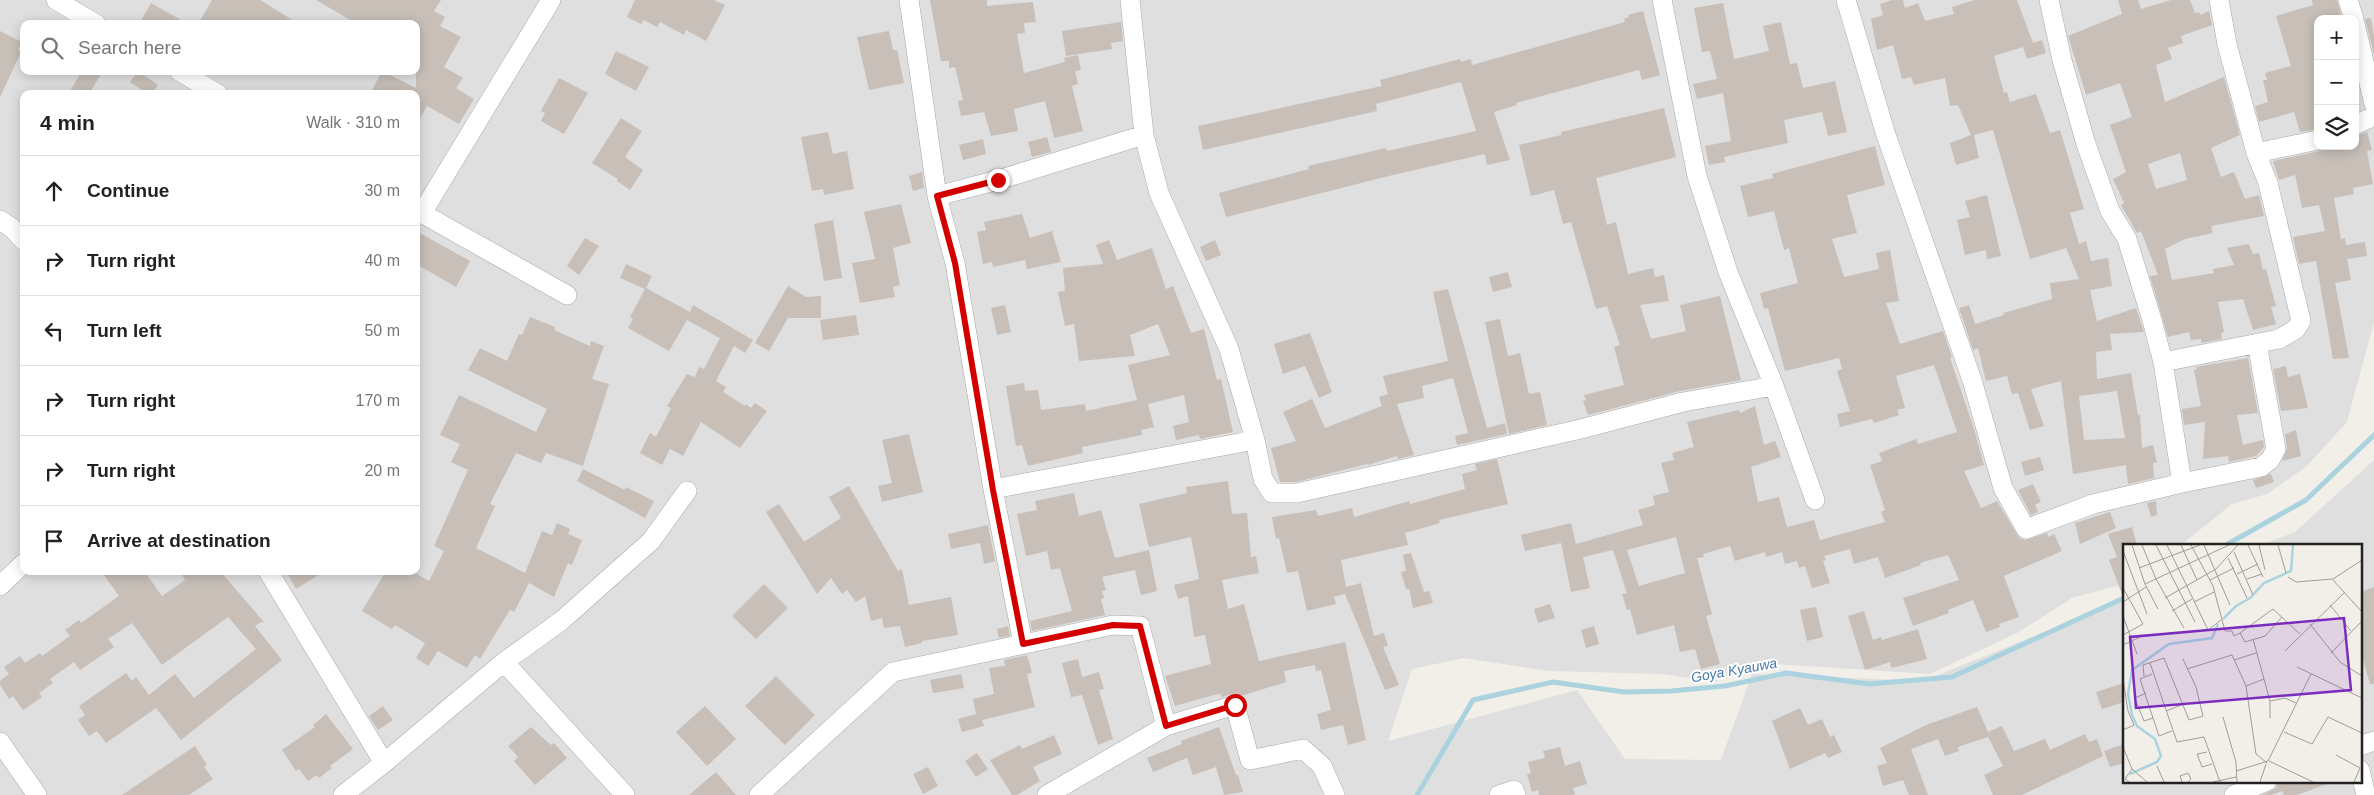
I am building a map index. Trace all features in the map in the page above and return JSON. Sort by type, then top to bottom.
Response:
[{"type":"street","points":[[56,0],[89,20]]},
{"type":"street","points":[[420,209],[551,0]]},
{"type":"street","points":[[909,0],[937,196],[955,263],[993,490],[1023,644]]},
{"type":"street","points":[[1130,0],[1144,135],[1158,193],[1228,348],[1255,440],[1263,478],[1272,492],[1297,493],[1581,428],[1683,402],[1774,386]]},
{"type":"street","points":[[1662,0],[1697,176],[1728,272],[1774,386],[1815,500]]},
{"type":"street","points":[[1846,0],[1886,135],[1972,380],[2003,488],[2026,529],[2093,504],[2182,483],[2261,468],[2270,460],[2276,449],[2257,343]]},
{"type":"street","points":[[2049,0],[2062,60],[2086,144],[2110,210],[2127,239],[2164,362],[2182,483]]},
{"type":"street","points":[[2164,362],[2278,339],[2296,329],[2301,321],[2268,183],[2256,153],[2226,44],[2219,0]]},
{"type":"street","points":[[2348,0],[2353,15]]},
{"type":"street","points":[[2359,41],[2374,104]]},
{"type":"street","points":[[186,75],[211,90]]},
{"type":"street","points":[[2359,123],[2374,116]]},
{"type":"street","points":[[937,196],[998,180],[1144,135]]},
{"type":"street","points":[[2256,153],[2314,141]]},
{"type":"street","points":[[420,212],[567,295]]},
{"type":"street","points":[[0,220],[12,228],[20,237]]},
{"type":"street","points":[[993,490],[1255,440]]},
{"type":"street","points":[[343,795],[504,662],[562,621],[651,541],[687,491]]},
{"type":"street","points":[[0,586],[20,567]]},
{"type":"street","points":[[270,575],[384,763]]},
{"type":"street","points":[[759,795],[893,672],[1113,625],[1140,626],[1166,726]]},
{"type":"street","points":[[504,662],[625,795]]},
{"type":"street","points":[[1047,795],[1166,726],[1235,705],[1250,760],[1303,749],[1322,766],[1335,795]]},
{"type":"street","points":[[2362,745],[2374,741]]},
{"type":"street","points":[[0,742],[37,795]]},
{"type":"street","points":[[2362,778],[2366,795]]},
{"type":"street","points":[[2234,795],[2266,782]]},
{"type":"street","points":[[1499,795],[1514,790],[1516,795]]},
{"type":"shaded area","points":[[0,0],[2374,0],[2374,322],[2347,422],[2306,467],[2267,494],[2232,504],[2182,544],[2123,544],[2123,584],[2072,598],[2017,633],[1930,674],[1759,663],[1715,682],[1662,674],[1549,671],[1464,658],[1412,669],[1388,741],[1577,690],[1625,759],[1721,760],[1752,674],[1923,681],[2123,600],[2123,782],[2362,782],[2362,544],[2264,544],[2295,532],[2374,460],[2374,795],[0,795]]},
{"type":"building","points":[[212,0],[260,0],[292,20],[200,20]]},
{"type":"building","points":[[316,0],[441,0],[434,11],[445,17],[440,26],[461,37],[444,67],[463,78],[456,88],[474,99],[459,124],[427,106],[420,119],[420,90],[372,90],[380,75],[390,75],[416,88],[416,75],[420,75],[420,20],[350,20]]},
{"type":"building","points":[[635,0],[714,0],[725,5],[706,41],[686,30],[684,35],[660,22],[657,27],[644,20],[641,24],[627,17]]},
{"type":"building","points":[[930,0],[987,0],[987,6],[1033,2],[1036,22],[1024,23],[1025,33],[1017,34],[1024,73],[1065,62],[1064,58],[1078,55],[1081,70],[1075,71],[1078,84],[1072,86],[1083,131],[1054,138],[1045,101],[1014,109],[1018,131],[991,136],[984,112],[961,116],[958,101],[963,100],[955,67],[949,68],[949,61],[941,61]]},
{"type":"building","points":[[1892,0],[1903,0],[1905,8],[1918,3],[1925,21],[1954,14],[1952,7],[1975,0],[2017,0],[2033,43],[2042,40],[2046,53],[2027,59],[2023,47],[1994,56],[2004,93],[2007,92],[2010,102],[2036,94],[2050,133],[2060,130],[2084,209],[2070,213],[2079,244],[2086,241],[2091,261],[2108,258],[2112,286],[2090,290],[2097,321],[2136,308],[2144,332],[2110,334],[2112,350],[2096,352],[2097,379],[2131,373],[2138,415],[2140,415],[2142,448],[2153,445],[2157,463],[2153,463],[2154,478],[2128,484],[2126,465],[2073,474],[2061,381],[2031,389],[2044,426],[2030,430],[2018,393],[2012,394],[2007,376],[1986,381],[1978,348],[1973,350],[1959,308],[1969,305],[1975,324],[2004,315],[2003,313],[2052,299],[2050,283],[2079,279],[2066,248],[2030,259],[1993,130],[1974,135],[1979,158],[1956,165],[1950,143],[1971,135],[1958,105],[1950,106],[1945,78],[1914,85],[1911,77],[1902,79],[1893,45],[1877,50],[1871,19],[1883,15],[1880,4]],"holes":[[[2117,391],[2125,438],[2084,440],[2079,396]]]},
{"type":"building","points":[[2118,0],[2138,0],[2141,9],[2171,0],[2190,0],[2195,13],[2199,12],[2200,15],[2209,11],[2212,25],[2181,36],[2183,43],[2168,48],[2172,59],[2156,65],[2165,102],[2224,77],[2240,135],[2211,148],[2221,177],[2234,172],[2245,199],[2259,195],[2264,216],[2211,226],[2213,233],[2185,239],[2165,249],[2172,280],[2214,273],[2213,269],[2234,265],[2227,248],[2249,244],[2253,254],[2259,253],[2263,270],[2266,269],[2276,306],[2271,307],[2276,324],[2253,330],[2243,299],[2218,302],[2224,332],[2221,333],[2222,339],[2201,343],[2201,339],[2191,340],[2189,332],[2168,337],[2150,276],[2158,275],[2141,231],[2137,233],[2121,205],[2124,203],[2113,179],[2126,172],[2110,125],[2132,117],[2120,83],[2086,95],[2068,36],[2122,14]],"holes":[[[2180,153],[2187,180],[2156,189],[2148,164]]]},
{"type":"building","points":[[2312,0],[2337,0],[2341,15],[2314,15],[2314,130],[2300,132],[2294,112],[2259,122],[2255,106],[2268,102],[2263,80],[2267,80],[2265,73],[2291,66],[2276,16],[2313,5]]},
{"type":"building","points":[[151,3],[181,20],[141,20]]},
{"type":"building","points":[[1723,3],[1734,59],[1769,51],[1763,26],[1781,22],[1790,64],[1797,63],[1803,88],[1835,81],[1847,132],[1828,136],[1822,112],[1784,120],[1788,143],[1724,157],[1725,162],[1709,165],[1705,146],[1731,141],[1723,93],[1697,99],[1693,84],[1717,79],[1710,51],[1702,52],[1694,8]]},
{"type":"building","points":[[1643,11],[1660,75],[1642,80],[1639,70],[1516,103],[1517,105],[1494,112],[1510,160],[1487,165],[1485,154],[1226,217],[1219,193],[1309,169],[1308,166],[1386,148],[1387,151],[1476,131],[1461,82],[1376,104],[1377,111],[1203,150],[1198,126],[1382,86],[1380,80],[1460,59],[1461,62],[1471,59],[1472,65],[1625,22],[1624,19],[1629,17],[1628,15]]},
{"type":"building","points":[[2371,18],[2374,36],[2374,55],[2365,19]]},
{"type":"building","points":[[1121,22],[1123,41],[1111,43],[1112,49],[1066,56],[1062,31]]},
{"type":"building","points":[[0,31],[20,41],[18,50],[20,54],[0,97]]},
{"type":"building","points":[[889,31],[893,50],[897,50],[904,83],[869,90],[857,37]]},
{"type":"building","points":[[616,51],[649,67],[636,91],[605,74]]},
{"type":"building","points":[[80,75],[101,75],[91,90],[71,89]]},
{"type":"building","points":[[135,75],[144,75],[158,85],[155,90],[142,90],[130,82]]},
{"type":"building","points":[[559,78],[588,93],[564,134],[541,121],[545,113],[541,111]]},
{"type":"building","points":[[1664,108],[1676,157],[1596,178],[1607,225],[1616,222],[1628,274],[1653,268],[1655,277],[1664,275],[1669,301],[1640,305],[1651,339],[1686,331],[1680,305],[1720,296],[1741,380],[1680,391],[1588,415],[1583,401],[1586,400],[1584,395],[1624,385],[1614,347],[1620,345],[1607,306],[1596,309],[1571,222],[1563,224],[1554,190],[1531,196],[1519,145],[1561,135],[1561,132]]},
{"type":"building","points":[[621,118],[642,131],[625,157],[643,170],[630,190],[617,181],[618,179],[592,163]]},
{"type":"building","points":[[828,132],[833,154],[847,151],[854,189],[824,195],[823,189],[812,191],[801,137]]},
{"type":"building","points":[[2367,132],[2372,150],[2367,151],[2373,184],[2353,188],[2354,194],[2334,198],[2341,239],[2345,238],[2346,245],[2365,242],[2367,256],[2347,259],[2351,280],[2335,283],[2349,358],[2333,359],[2316,261],[2299,264],[2293,237],[2325,231],[2319,205],[2302,208],[2295,175],[2279,180],[2273,161],[2321,150],[2359,150],[2359,135]]},
{"type":"building","points":[[1047,137],[1051,152],[1032,157],[1028,142]]},
{"type":"building","points":[[983,139],[986,154],[963,160],[959,145]]},
{"type":"building","points":[[1875,146],[1885,185],[1847,195],[1857,233],[1832,239],[1844,277],[1879,269],[1876,253],[1890,250],[1899,301],[1886,303],[1900,344],[1943,331],[1984,465],[1964,471],[1981,508],[1997,501],[2019,538],[2025,540],[2047,533],[2048,537],[2054,534],[2062,551],[2004,576],[2019,617],[1999,624],[2000,627],[1986,632],[1973,600],[1948,610],[1949,613],[1913,626],[1903,598],[1959,580],[1948,555],[1920,563],[1921,565],[1885,578],[1878,557],[1854,564],[1850,549],[1824,556],[1826,560],[1823,561],[1830,583],[1812,588],[1805,566],[1799,568],[1797,561],[1785,564],[1782,552],[1766,557],[1765,552],[1735,561],[1730,546],[1703,554],[1704,557],[1697,558],[1712,614],[1706,616],[1720,664],[1701,669],[1695,649],[1680,652],[1674,625],[1637,635],[1630,609],[1627,610],[1622,594],[1627,593],[1613,550],[1583,557],[1590,588],[1571,592],[1561,543],[1525,551],[1521,535],[1571,523],[1576,544],[1643,525],[1638,510],[1655,505],[1653,496],[1669,492],[1661,463],[1674,460],[1672,453],[1694,447],[1687,422],[1739,410],[1740,413],[1755,406],[1764,445],[1775,441],[1781,457],[1751,467],[1758,502],[1779,497],[1787,527],[1814,520],[1820,540],[1885,522],[1881,512],[1885,510],[1870,465],[1882,461],[1879,453],[1916,439],[1918,444],[1957,432],[1934,365],[1896,376],[1905,408],[1897,410],[1899,415],[1874,423],[1872,419],[1840,427],[1837,414],[1850,411],[1837,371],[1842,369],[1839,358],[1785,371],[1768,308],[1764,309],[1760,293],[1798,283],[1789,248],[1784,250],[1774,211],[1748,217],[1740,186],[1773,178],[1772,174]],"holes":[[[1676,537],[1685,573],[1639,586],[1627,550]]]},
{"type":"building","points":[[922,172],[924,188],[913,191],[909,176]]},
{"type":"building","points":[[1987,195],[2001,256],[1987,259],[1986,250],[1965,255],[1957,220],[1970,217],[1965,201]]},
{"type":"building","points":[[901,204],[911,243],[893,248],[900,285],[893,287],[895,297],[860,303],[852,263],[875,259],[864,212]]},
{"type":"building","points":[[1022,214],[1030,238],[1052,231],[1061,262],[1027,269],[1025,260],[993,267],[992,262],[983,264],[977,232],[986,230],[984,222]]},
{"type":"building","points":[[833,220],[842,278],[824,281],[814,224]]},
{"type":"building","points":[[420,233],[470,261],[456,287],[420,266]]},
{"type":"building","points":[[585,238],[599,246],[579,275],[567,266]]},
{"type":"building","points":[[1109,240],[1117,260],[1152,248],[1166,289],[1173,286],[1191,333],[1204,329],[1217,380],[1221,379],[1233,432],[1200,439],[1199,435],[1176,440],[1173,426],[1189,422],[1184,395],[1148,404],[1154,427],[1141,430],[1142,435],[1082,447],[1083,453],[1028,466],[1022,445],[1016,446],[1006,386],[1024,383],[1025,391],[1038,390],[1041,410],[1085,404],[1086,411],[1137,400],[1128,365],[1170,355],[1158,324],[1130,335],[1135,356],[1079,361],[1074,324],[1065,326],[1058,292],[1065,291],[1063,268],[1103,264],[1096,245]]},
{"type":"building","points":[[1215,240],[1221,255],[1206,261],[1200,247]]},
{"type":"building","points":[[626,264],[652,276],[646,288],[690,312],[693,305],[753,340],[745,353],[734,346],[716,381],[726,387],[723,392],[745,406],[746,404],[751,408],[755,403],[767,411],[740,448],[701,422],[683,456],[670,449],[662,465],[640,453],[650,433],[656,437],[671,408],[667,406],[687,374],[695,377],[699,367],[704,369],[720,338],[687,320],[669,351],[628,328],[633,319],[630,317],[645,289],[620,278]]},
{"type":"building","points":[[1508,272],[1512,287],[1493,292],[1489,277]]},
{"type":"building","points":[[788,286],[806,297],[821,296],[821,318],[788,318],[769,351],[755,343]]},
{"type":"building","points":[[1448,289],[1487,428],[1505,423],[1507,434],[1457,445],[1455,436],[1468,433],[1453,378],[1422,386],[1424,398],[1397,404],[1414,455],[1398,459],[1397,456],[1296,482],[1280,482],[1271,448],[1296,441],[1283,412],[1312,399],[1325,428],[1382,406],[1379,397],[1388,394],[1383,376],[1448,361],[1433,292]]},
{"type":"building","points":[[1005,305],[1011,332],[997,335],[991,308]]},
{"type":"building","points":[[856,315],[859,335],[823,340],[820,320]]},
{"type":"building","points":[[530,317],[555,327],[554,330],[590,346],[591,341],[604,346],[592,379],[609,384],[583,466],[546,453],[541,463],[516,453],[490,504],[495,506],[476,548],[525,573],[542,531],[552,535],[557,523],[570,529],[568,534],[582,540],[572,565],[568,563],[554,597],[529,583],[514,612],[510,610],[480,659],[475,655],[467,668],[438,651],[428,666],[416,658],[425,643],[395,625],[392,629],[362,611],[384,575],[419,575],[429,581],[444,551],[434,546],[468,470],[451,462],[460,444],[440,435],[459,395],[536,432],[547,409],[468,370],[480,348],[507,361],[519,334],[522,335]]},
{"type":"building","points":[[1500,319],[1508,356],[1520,353],[1529,394],[1540,392],[1547,425],[1509,434],[1485,322]]},
{"type":"building","points":[[1310,333],[1332,392],[1319,398],[1305,366],[1283,374],[1274,344]]},
{"type":"building","points":[[2248,358],[2258,413],[2237,415],[2243,445],[2263,440],[2264,447],[2256,456],[2229,462],[2228,456],[2203,459],[2205,422],[2184,425],[2182,409],[2201,406],[2194,370],[2197,369],[2196,367]]},
{"type":"building","points":[[2286,366],[2288,377],[2300,374],[2308,408],[2281,411],[2273,369]]},
{"type":"building","points":[[2296,430],[2301,456],[2282,461],[2287,448],[2285,434]]},
{"type":"building","points":[[909,434],[923,492],[882,502],[878,486],[892,483],[882,440]]},
{"type":"building","points":[[2040,457],[2044,470],[2025,476],[2021,462]]},
{"type":"building","points":[[1497,459],[1508,504],[1439,520],[1440,523],[1405,533],[1408,545],[1341,560],[1346,587],[1361,583],[1374,636],[1384,633],[1388,646],[1383,647],[1399,685],[1385,690],[1345,594],[1334,597],[1336,604],[1307,611],[1298,571],[1287,573],[1279,538],[1276,539],[1272,517],[1316,510],[1318,516],[1352,508],[1354,517],[1409,501],[1410,504],[1465,489],[1462,474],[1477,470],[1475,464]]},
{"type":"building","points":[[583,469],[625,490],[626,487],[654,501],[645,518],[577,481]]},
{"type":"building","points":[[2271,474],[2274,482],[2256,488],[2253,480]]},
{"type":"building","points":[[1228,481],[1232,514],[1247,513],[1251,557],[1256,556],[1259,573],[1222,580],[1228,609],[1244,604],[1259,661],[1345,642],[1366,740],[1348,745],[1343,725],[1321,730],[1317,714],[1331,710],[1321,670],[1316,671],[1315,665],[1284,671],[1286,682],[1241,696],[1232,694],[1222,697],[1220,694],[1175,706],[1165,676],[1211,664],[1205,635],[1194,637],[1188,596],[1178,599],[1174,585],[1199,579],[1191,537],[1149,547],[1139,504],[1187,493],[1186,487]]},
{"type":"building","points":[[2033,484],[2041,502],[2035,505],[2038,512],[2031,515],[2018,490]]},
{"type":"building","points":[[849,486],[898,571],[902,569],[909,605],[951,597],[958,635],[922,641],[922,643],[905,647],[900,626],[884,628],[882,618],[871,621],[865,596],[856,602],[847,590],[842,594],[831,578],[817,594],[766,512],[779,504],[804,542],[841,518],[829,497]]},
{"type":"building","points":[[1074,493],[1079,516],[1101,510],[1115,558],[1149,550],[1157,591],[1141,595],[1135,570],[1102,577],[1106,590],[1102,591],[1104,598],[1101,599],[1105,615],[1032,631],[1030,621],[1072,611],[1060,568],[1051,570],[1047,551],[1026,556],[1017,514],[1037,510],[1035,501]]},
{"type":"building","points":[[2156,501],[2157,515],[2151,517],[2147,503]]},
{"type":"building","points":[[2110,512],[2116,528],[2080,544],[2075,523]]},
{"type":"building","points":[[988,525],[995,561],[984,564],[980,543],[951,549],[948,534]]},
{"type":"building","points":[[2132,527],[2137,544],[2123,544],[2123,597],[2109,560],[2117,557],[2108,534]]},
{"type":"building","points":[[1411,553],[1424,592],[1429,591],[1433,603],[1413,608],[1409,589],[1406,589],[1401,572],[1406,571],[1403,555]]},
{"type":"building","points":[[104,575],[147,575],[162,596],[185,580],[182,575],[223,575],[264,622],[255,626],[282,660],[181,740],[156,708],[106,743],[97,731],[89,736],[78,720],[85,715],[79,706],[126,673],[132,681],[136,677],[149,695],[175,674],[194,698],[256,649],[228,617],[162,665],[132,623],[108,639],[114,647],[80,670],[74,662],[50,679],[53,683],[39,693],[42,697],[23,710],[13,696],[9,699],[0,685],[0,681],[9,674],[4,667],[20,656],[25,663],[40,653],[42,656],[70,636],[65,630],[79,620],[81,623],[119,596]]},
{"type":"building","points":[[288,575],[319,575],[296,589]]},
{"type":"building","points":[[764,584],[788,608],[756,639],[732,616]]},
{"type":"building","points":[[2374,587],[2374,684],[2370,684],[2362,657],[2362,591]]},
{"type":"building","points":[[1550,604],[1555,618],[1538,623],[1534,609]]},
{"type":"building","points":[[1816,607],[1823,637],[1807,641],[1800,610]]},
{"type":"building","points":[[1864,611],[1873,640],[1881,637],[1882,640],[1918,629],[1927,659],[1891,668],[1890,662],[1865,670],[1848,616]]},
{"type":"building","points":[[1008,626],[1010,636],[999,638],[997,629]]},
{"type":"building","points":[[1594,626],[1599,644],[1586,648],[1581,630]]},
{"type":"building","points":[[1027,655],[1032,673],[1027,674],[1035,707],[982,720],[984,726],[962,732],[958,719],[976,714],[973,699],[994,694],[989,668],[1005,666],[1004,660]]},
{"type":"building","points":[[1078,659],[1082,677],[1099,672],[1104,689],[1099,690],[1113,739],[1098,745],[1082,695],[1071,697],[1062,663]]},
{"type":"building","points":[[961,674],[964,688],[933,693],[930,680]]},
{"type":"building","points":[[776,676],[815,715],[785,745],[745,706]]},
{"type":"building","points":[[2123,683],[2123,702],[2102,709],[2096,692]]},
{"type":"building","points":[[383,706],[393,720],[378,730],[369,716]]},
{"type":"building","points":[[705,706],[736,739],[707,766],[676,732]]},
{"type":"building","points":[[1977,707],[1988,732],[2002,726],[2014,751],[2045,739],[2050,750],[2085,734],[2089,742],[2097,739],[2103,756],[2022,795],[1993,795],[1984,775],[2003,766],[1988,737],[1958,747],[1959,751],[1945,756],[1938,739],[1911,749],[1928,795],[1909,795],[1903,780],[1883,786],[1877,766],[1887,763],[1880,748],[1926,725]]},
{"type":"building","points":[[1800,708],[1808,725],[1822,719],[1830,737],[1834,735],[1842,752],[1828,758],[1825,753],[1790,769],[1772,721]]},
{"type":"building","points":[[326,714],[353,749],[330,766],[332,768],[319,778],[317,775],[308,781],[299,769],[296,771],[282,750],[315,727],[313,725]]},
{"type":"building","points":[[531,727],[551,745],[554,743],[567,758],[535,785],[514,761],[518,757],[508,746]]},
{"type":"building","points":[[1219,727],[1243,792],[1224,795],[1216,767],[1193,775],[1187,758],[1153,772],[1147,758],[1182,744],[1181,741]]},
{"type":"building","points":[[1054,735],[1062,754],[1033,767],[1040,781],[1017,795],[1012,795],[990,760],[1020,745],[1022,749]]},
{"type":"building","points":[[2123,744],[2123,763],[2110,767],[2104,751]]},
{"type":"building","points":[[195,746],[207,765],[204,767],[213,779],[189,795],[122,795]]},
{"type":"building","points":[[1560,747],[1565,766],[1580,761],[1587,784],[1573,788],[1575,795],[1539,795],[1538,790],[1532,792],[1527,774],[1531,773],[1528,762],[1545,758],[1543,751]]},
{"type":"building","points":[[977,753],[988,769],[976,777],[965,761]]},
{"type":"building","points":[[928,767],[938,786],[923,794],[913,774]]},
{"type":"building","points":[[716,772],[736,795],[689,795]]},
{"type":"building","points":[[2278,782],[2330,782],[2297,795],[2284,795],[2282,791],[2271,795],[2263,795],[2276,788]]},
{"type":"waterway","name":"Goya Kyauwa","points":[[2228,544],[2306,500],[2374,435]]},
{"type":"waterway","name":"Goya Kyauwa","points":[[1417,795],[1473,700],[1553,682],[1624,692],[1671,691],[1725,686],[1786,673],[1869,684],[1952,677],[2123,598]]},
{"type":"route","points":[[998,180],[937,196],[955,263],[993,490],[1023,644],[1113,625],[1140,626],[1166,726],[1235,705]]}]
